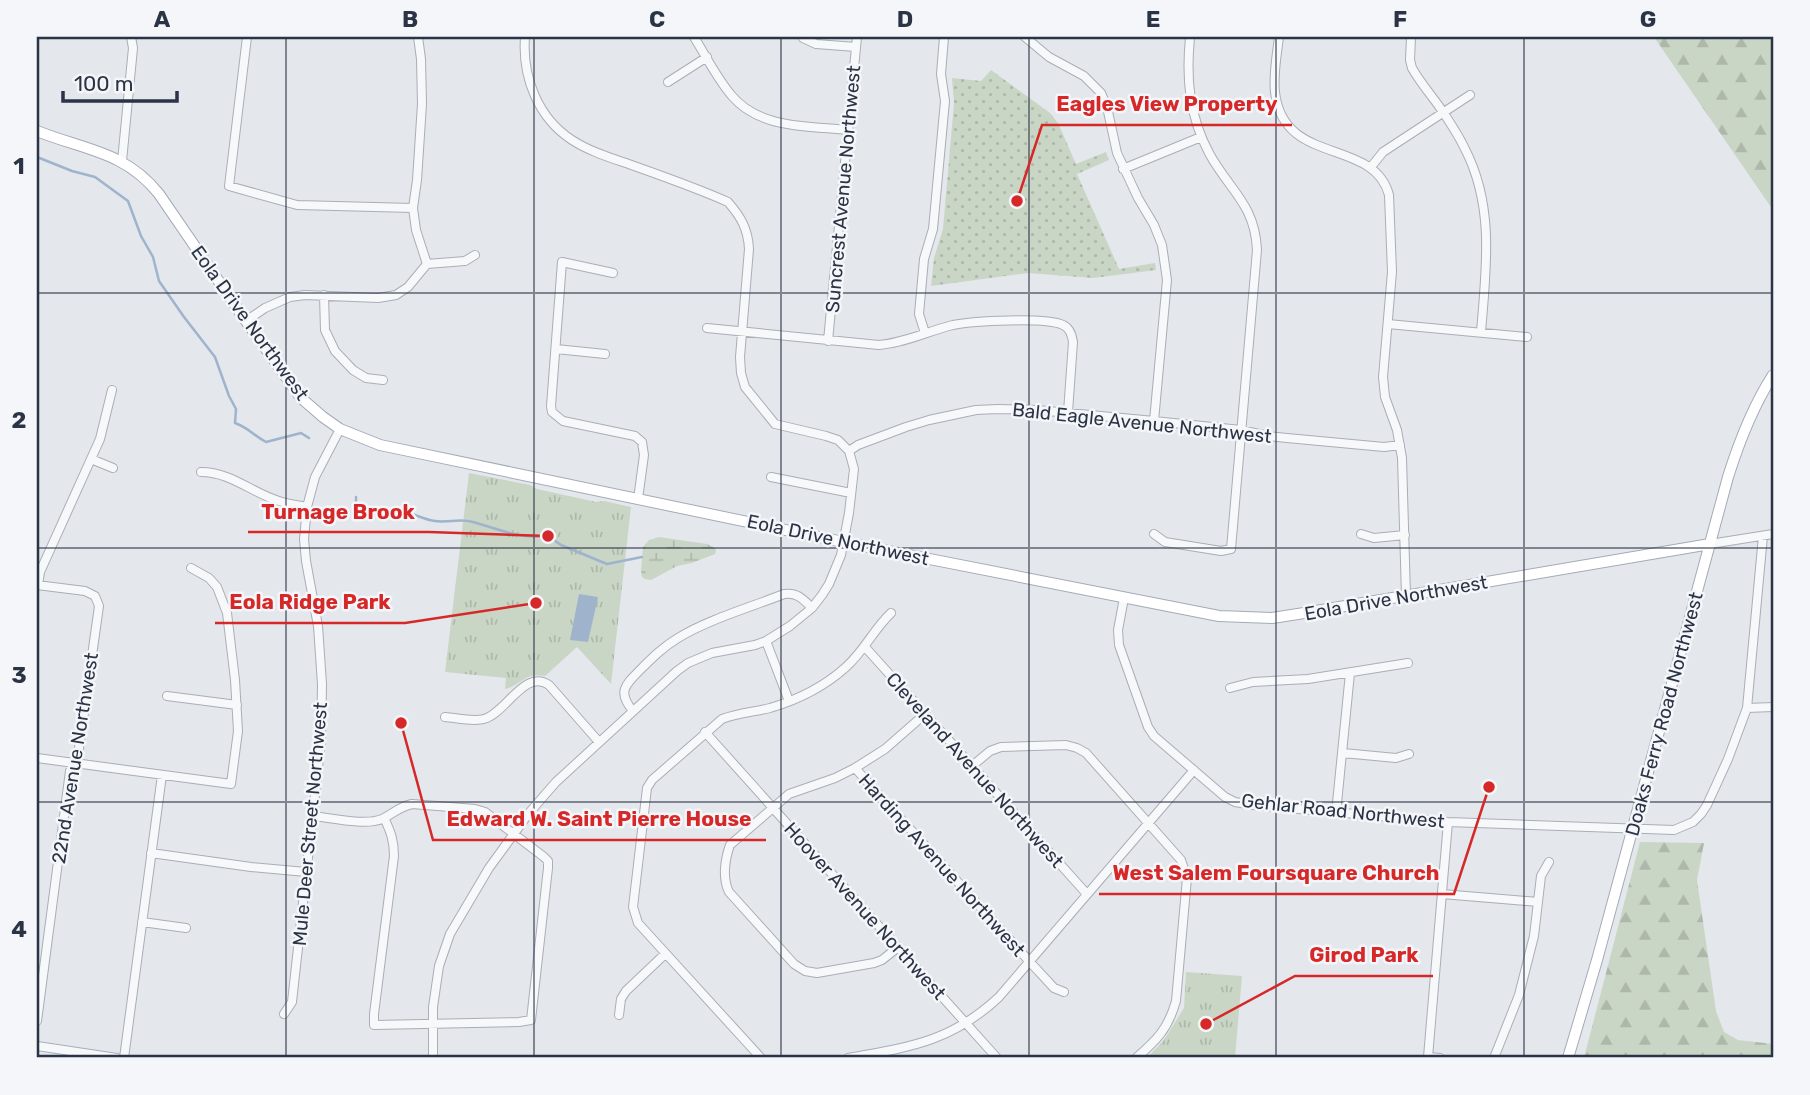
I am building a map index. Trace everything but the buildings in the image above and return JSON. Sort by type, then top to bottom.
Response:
[{"type":"main road","name":"Eola Drive Northwest","points":[[37,131],[122,161],[144,177],[159,194],[301,398],[340,429],[380,445],[843,542],[1205,614],[1238,618],[1298,614],[1710,544]]},
{"type":"main road","name":"Doaks Ferry Road Northwest","points":[[1568,1058],[1738,447],[1755,407],[1773,375]]},
{"type":"street","points":[[122,161],[133,48],[131,37]]},
{"type":"street","points":[[247,37],[229,186],[297,205],[413,208]]},
{"type":"street","points":[[418,37],[422,104],[418,180],[413,208],[418,239],[427,264]]},
{"type":"street","points":[[433,1058],[433,1007],[436,978],[443,951],[450,934],[489,868],[514,833],[550,789],[677,671],[712,653],[766,641],[812,608],[829,584],[839,561],[854,469],[849,451],[838,440],[780,426],[768,418],[743,381],[740,366],[749,249],[748,234],[742,218],[728,202],[593,151],[571,139],[552,122],[534,96],[527,73],[525,37]]},
{"type":"street","points":[[694,37],[731,95],[754,114],[782,123],[848,130]]},
{"type":"street","name":"Suncrest Avenue Northwest","points":[[828,341],[857,37]]},
{"type":"street","points":[[925,333],[919,314],[924,259],[933,229],[945,101],[941,74],[944,37]]},
{"type":"street","points":[[1025,37],[1049,57],[1084,76],[1101,93],[1123,169],[1162,245],[1167,280],[1154,421]]},
{"type":"street","points":[[1154,534],[1165,542],[1221,551],[1231,549],[1256,239],[1254,225],[1246,206],[1215,163],[1201,137],[1192,110],[1187,67],[1190,37]]},
{"type":"street","points":[[1279,37],[1275,92],[1281,116],[1287,125],[1311,143],[1371,167],[1381,175],[1390,195],[1392,272],[1383,377],[1385,397],[1400,445],[1406,596]]},
{"type":"street","points":[[1410,37],[1412,68],[1466,150],[1476,174],[1485,209],[1487,251],[1481,332]]},
{"type":"street","points":[[803,38],[816,44],[856,47]]},
{"type":"street","points":[[668,82],[707,57]]},
{"type":"street","points":[[1371,167],[1383,152],[1469,95]]},
{"type":"street","points":[[1123,169],[1201,137]]},
{"type":"street","points":[[246,321],[290,297],[324,295],[378,298],[396,295],[408,287],[427,264],[465,261],[475,255]]},
{"type":"street","points":[[613,273],[562,262],[551,406],[552,412],[563,421],[635,436],[642,442],[644,456],[638,499]]},
{"type":"street","points":[[324,295],[325,330],[335,351],[353,370],[366,378],[383,380]]},
{"type":"street","points":[[707,328],[879,345],[891,344],[954,325],[1003,321],[1060,324],[1073,335],[1068,412]]},
{"type":"street","points":[[1388,324],[1527,337]]},
{"type":"street","points":[[556,349],[605,354]]},
{"type":"street","points":[[37,585],[40,572],[100,439],[112,390]]},
{"type":"street","name":"Bald Eagle Avenue Northwest","points":[[849,451],[906,427],[949,415],[998,409],[1068,412],[1384,447],[1400,445]]},
{"type":"street","name":"Mule Deer Street Northwest","points":[[284,1014],[292,1002],[321,740],[322,684],[318,626],[304,539],[307,507],[318,470],[340,429]]},
{"type":"street","points":[[91,460],[113,467]]},
{"type":"street","points":[[201,472],[214,472],[279,501],[307,507]]},
{"type":"street","points":[[771,477],[851,493]]},
{"type":"street","points":[[1361,534],[1374,538],[1405,535]]},
{"type":"street","name":"Eola Drive Northwest","points":[[1710,544],[1773,534]]},
{"type":"street","name":"Gehlar Road Northwest","points":[[1124,598],[1118,630],[1119,645],[1148,727],[1154,736],[1225,797],[1236,802],[1448,822],[1674,830],[1684,827],[1701,814],[1717,786],[1747,708],[1763,536]]},
{"type":"street","points":[[37,758],[232,785],[237,742],[237,705],[227,613],[221,596],[209,578],[191,568]]},
{"type":"street","name":"22nd Avenue Northwest","points":[[37,585],[85,590],[97,600],[98,614],[78,755],[70,771],[41,947],[37,1021]]},
{"type":"street","points":[[633,711],[625,700],[626,685],[658,652],[678,638],[784,594],[797,595],[812,608]]},
{"type":"street","points":[[761,1058],[638,923],[633,907],[647,788],[652,780],[722,719],[771,708],[828,681],[865,647],[881,622],[891,613]]},
{"type":"street","points":[[766,641],[789,701]]},
{"type":"street","name":"Cleveland Avenue Northwest","points":[[865,647],[1086,893]]},
{"type":"street","points":[[1230,688],[1253,682],[1308,679],[1408,663]]},
{"type":"street","points":[[1336,813],[1350,673]]},
{"type":"street","points":[[445,717],[485,719],[529,683],[540,681],[549,685],[599,742]]},
{"type":"street","points":[[167,696],[237,705]]},
{"type":"street","points":[[1747,708],[1773,707]]},
{"type":"street","points":[[897,948],[874,963],[817,973],[805,971],[794,964],[729,892],[724,879],[730,845],[789,794],[855,768],[885,749],[925,714]]},
{"type":"street","name":"Hoover Avenue Northwest","points":[[705,732],[997,1058]]},
{"type":"street","points":[[972,766],[990,751],[1001,747],[1066,745],[1077,748],[1086,753],[1181,860],[1186,878],[1176,1001],[1161,1034],[1136,1058]]},
{"type":"street","points":[[1343,753],[1396,758],[1409,754]]},
{"type":"street","name":"Harding Avenue Northwest","points":[[855,768],[1054,988],[1064,992]]},
{"type":"street","points":[[848,1058],[900,1049],[943,1036],[984,1012],[1194,769]]},
{"type":"street","points":[[124,1058],[162,775]]},
{"type":"street","points":[[313,816],[373,822],[402,806],[412,804],[475,809],[485,812],[544,856],[548,861],[548,868],[531,1020],[374,1025],[394,856],[394,841],[384,818]]},
{"type":"street","points":[[1440,1058],[1428,1057],[1448,822]]},
{"type":"street","points":[[151,853],[306,872]]},
{"type":"street","points":[[1494,1058],[1519,995],[1534,936],[1541,876],[1549,862]]},
{"type":"street","points":[[1442,894],[1538,902]]},
{"type":"street","points":[[142,922],[186,928]]},
{"type":"street","points":[[619,1015],[621,999],[626,991],[666,954]]},
{"type":"street","points":[[37,1046],[117,1058]]},
{"type":"street","points":[[900,1049],[901,1058]]},
{"type":"green space","points":[[1654,37],[1773,37],[1773,210]]},
{"type":"green space","points":[[991,70],[1050,113],[1058,123],[1076,164],[1106,152],[1109,160],[1077,174],[1119,269],[1155,263],[1156,270],[1093,278],[1028,273],[931,286],[934,258],[943,229],[954,103],[952,78],[981,81]]},
{"type":"green space","points":[[469,473],[596,502],[604,501],[631,507],[611,684],[577,647],[545,676],[528,677],[505,689],[506,678],[445,672]]},
{"type":"green space","points":[[659,537],[707,544],[715,548],[715,554],[677,566],[651,580],[645,579],[641,571],[643,547],[649,540]]},
{"type":"green space","points":[[1640,842],[1704,843],[1697,880],[1716,1011],[1724,1032],[1738,1040],[1773,1044],[1773,1058],[1584,1058]]},
{"type":"green space","points":[[1186,972],[1242,976],[1235,1058],[1147,1058],[1164,1040],[1184,1008]]},
{"type":"water","points":[[579,594],[598,597],[588,642],[570,640]]},
{"type":"waterway","points":[[37,154],[37,157],[72,171],[95,177],[128,201],[141,236],[153,257],[159,281],[215,357],[236,409],[235,423],[266,442],[301,433],[309,438]]},
{"type":"waterway","points":[[356,497],[356,507],[368,513],[403,512],[435,521],[468,521],[519,535],[548,536],[561,545],[607,564],[642,557]]},
{"type":"place","name":"Eagles View Property","points":[[1017,201]]},
{"type":"place","name":"Turnage Brook","points":[[548,536]]},
{"type":"place","name":"Eola Ridge Park","points":[[536,603]]},
{"type":"place","name":"Edward W. Saint Pierre House","points":[[401,723]]},
{"type":"place","name":"West Salem Foursquare Church","points":[[1489,787]]},
{"type":"place","name":"Girod Park","points":[[1206,1024]]}]
